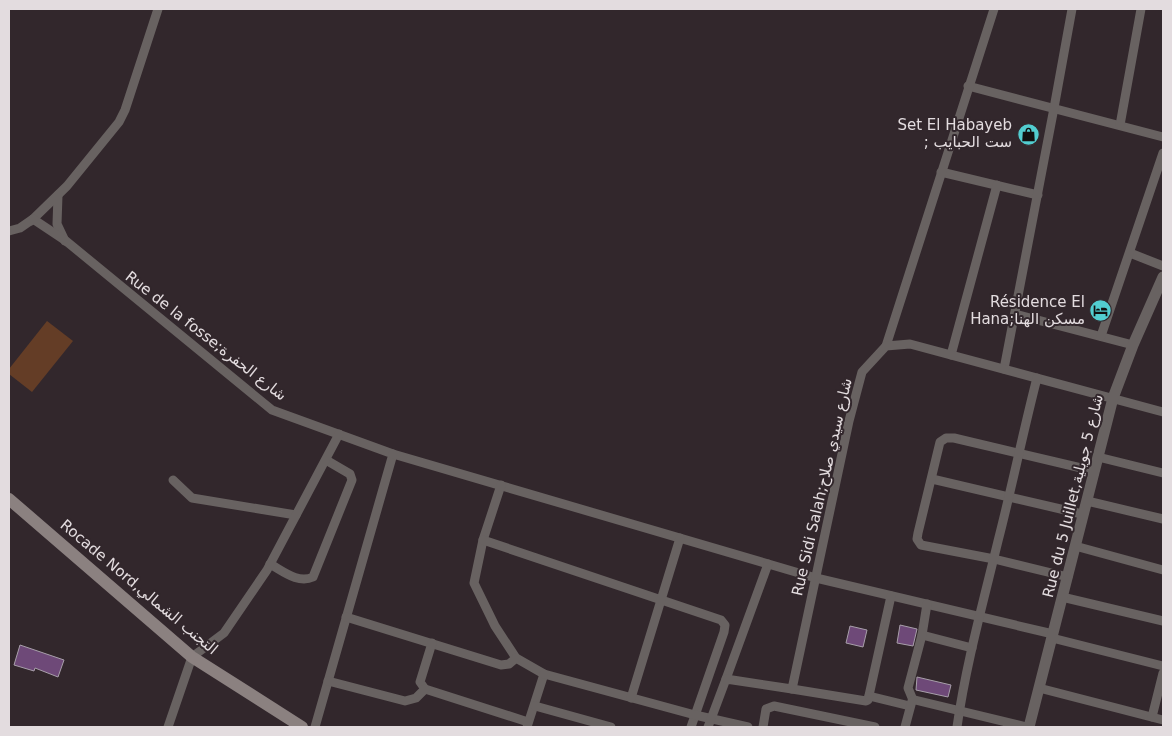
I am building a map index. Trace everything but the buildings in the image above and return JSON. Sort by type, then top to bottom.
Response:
[{"type":"main road","name":"Rocade Nord,التجنب الشمالي","points":[[9,499],[192,657],[302,727]]},
{"type":"street","points":[[9,231],[20,228],[31,221],[58,196],[118,122],[125,110],[158,9]]},
{"type":"street","points":[[994,9],[886,346],[910,344],[1163,412]]},
{"type":"street","points":[[1004,369],[1072,9]]},
{"type":"street","points":[[1120,125],[1141,9]]},
{"type":"street","points":[[968,86],[1163,137]]},
{"type":"street","points":[[1101,336],[1163,153]]},
{"type":"street","points":[[941,172],[1038,195]]},
{"type":"street","points":[[951,355],[997,185]]},
{"type":"street","name":"Rue de la fosse;شارع الحفرة","points":[[58,196],[57,224],[66,241]]},
{"type":"street","name":"Rue de la fosse;شارع الحفرة","points":[[31,221],[33,219],[66,241],[272,410],[393,454],[816,578],[927,604],[1163,666]]},
{"type":"street","points":[[1130,253],[1163,266]]},
{"type":"street","name":"Rue du 5 Juillet,شارع 5 جويلية","points":[[1028,727],[1113,398],[1133,345],[1163,277]]},
{"type":"street","points":[[1015,314],[1133,345]]},
{"type":"street","name":"Rue Sidi Salah;شارع سيدي صلاح","points":[[792,689],[849,421],[862,372],[886,346]]},
{"type":"street","points":[[957,727],[978,617],[994,559],[1037,378]]},
{"type":"street","points":[[168,727],[192,657],[224,633],[270,564],[339,434]]},
{"type":"street","points":[[1068,577],[994,559],[922,545],[917,539],[918,533],[940,442],[946,438],[954,438],[1094,471]]},
{"type":"street","points":[[315,727],[393,454]]},
{"type":"street","points":[[1098,457],[1163,473]]},
{"type":"street","points":[[270,564],[299,580],[308,580],[313,577],[352,480],[350,474],[326,460]]},
{"type":"street","points":[[932,479],[1082,514]]},
{"type":"street","points":[[173,480],[192,498],[296,515]]},
{"type":"street","points":[[501,485],[483,540],[474,583],[495,626],[516,658],[544,674],[695,715],[709,723],[748,727]]},
{"type":"street","points":[[1086,501],[1163,519]]},
{"type":"street","points":[[631,698],[680,538]]},
{"type":"street","points":[[483,540],[721,620],[725,625],[724,632],[691,727]]},
{"type":"street","points":[[1075,546],[1163,570]]},
{"type":"street","points":[[709,723],[768,564]]},
{"type":"street","points":[[726,679],[866,701],[869,696],[891,596]]},
{"type":"street","points":[[1062,597],[1163,621]]},
{"type":"street","points":[[905,727],[911,703],[908,688],[922,635],[927,604]]},
{"type":"street","points":[[346,617],[501,665],[509,664],[516,658]]},
{"type":"street","points":[[922,635],[972,648]]},
{"type":"street","points":[[432,643],[421,674],[420,682],[425,689],[528,725],[544,674]]},
{"type":"street","points":[[1152,717],[1163,673]]},
{"type":"street","points":[[328,681],[405,701],[416,698],[425,689]]},
{"type":"street","points":[[1039,688],[1163,720]]},
{"type":"street","points":[[869,696],[959,711],[1028,727]]},
{"type":"street","points":[[534,706],[611,727]]},
{"type":"street","points":[[763,727],[766,709],[774,706],[875,727]]},
{"type":"shaded area","points":[[47,321],[73,341],[32,392],[9,374],[9,369]]},
{"type":"place","name":"Set El Habayeb ; ست الحبايب","points":[[1028,134]]},
{"type":"place","name":"Résidence El Hana;مسكن الهنا","points":[[1101,311]]}]
